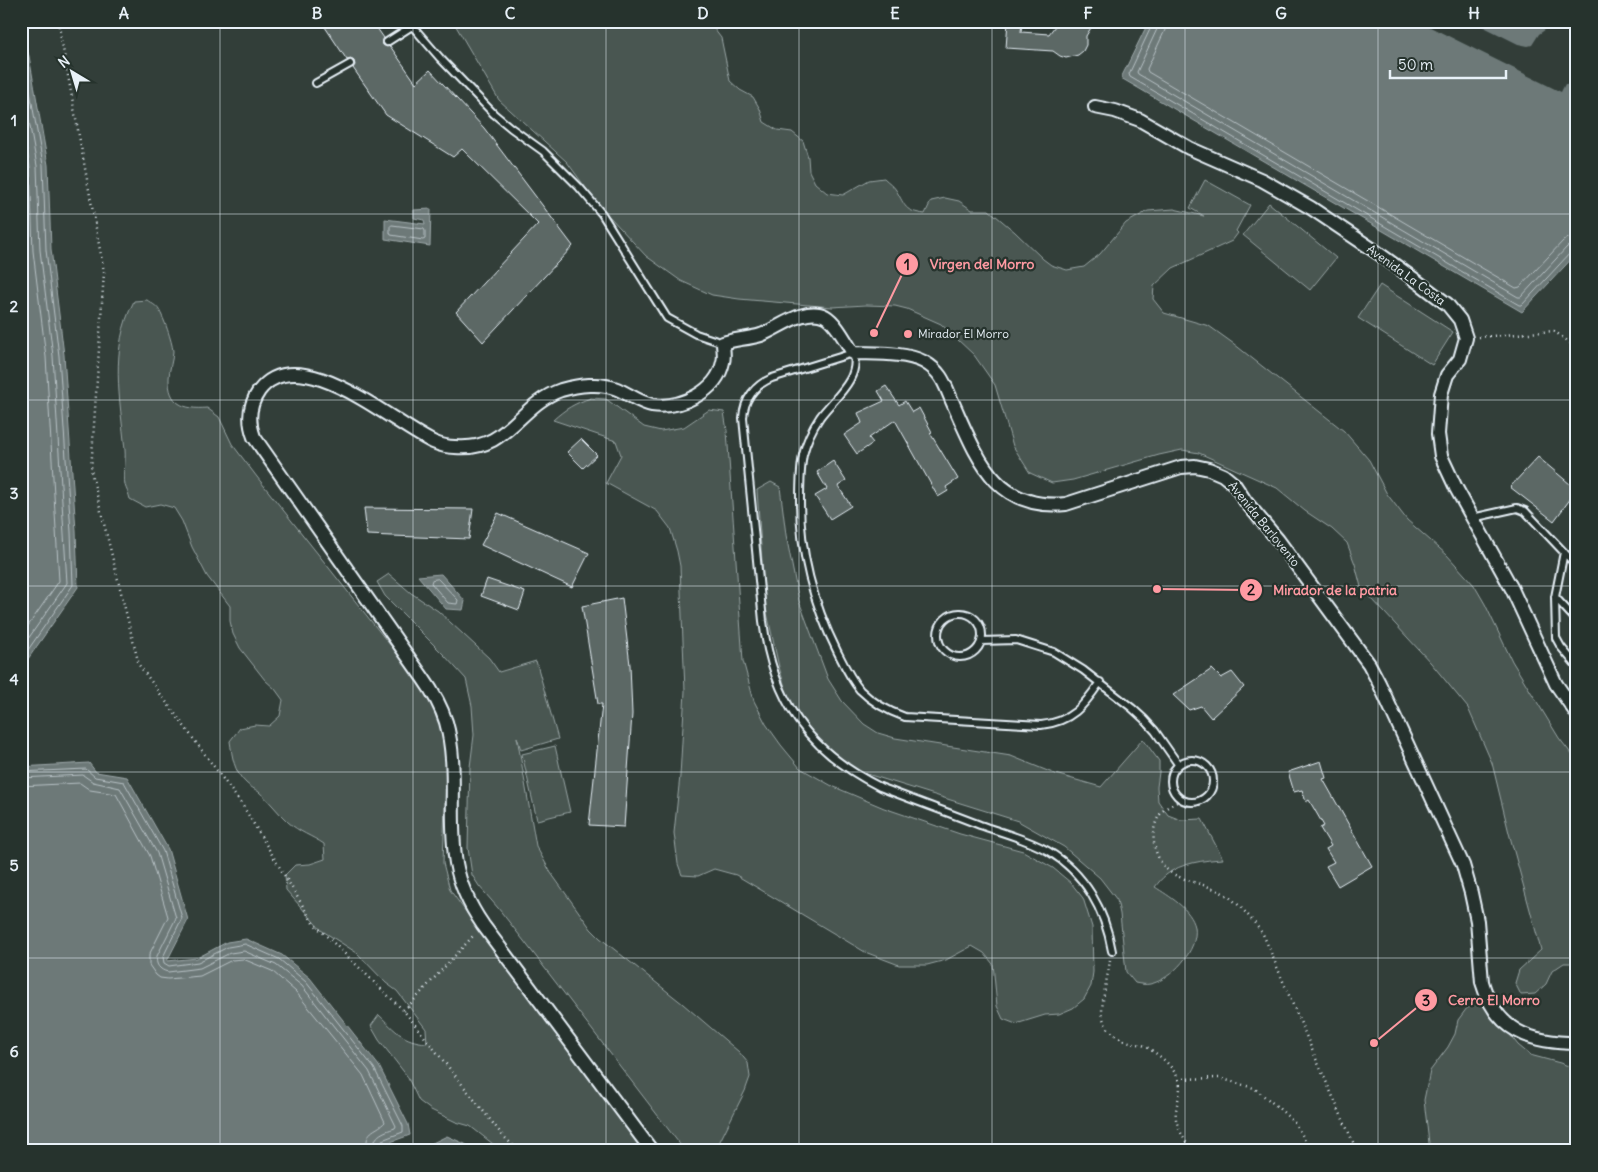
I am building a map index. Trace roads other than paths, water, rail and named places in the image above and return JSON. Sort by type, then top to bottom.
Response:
[{"type":"street","name":"Avenida La Costa","points":[[1095,107],[1115,111],[1140,120],[1189,148],[1262,180],[1311,208],[1378,253],[1447,304],[1460,320],[1466,338],[1460,359],[1447,375],[1441,394],[1438,434],[1441,456],[1472,518]]},
{"type":"street","points":[[652,1151],[483,926],[466,896],[456,864],[452,754],[446,722],[440,706],[423,678],[254,437],[250,427],[253,400],[262,387],[270,380],[286,374],[302,374],[351,392],[432,441],[447,446],[472,447],[488,443],[503,435],[539,402],[552,394],[573,387],[615,388],[653,405],[668,406],[683,402],[696,396],[713,381],[724,361],[723,343],[762,334],[803,315],[812,313],[824,316],[831,321],[853,353]]},
{"type":"street","name":"Avenida Barlovento","points":[[853,353],[913,358],[936,370],[947,386],[963,424],[987,472],[1001,487],[1027,501],[1046,505],[1066,504],[1173,468],[1188,466],[1202,467],[1216,472],[1234,484],[1246,502],[1278,540],[1369,664],[1379,682],[1463,865],[1477,921],[1480,973],[1489,1000],[1506,1023],[1522,1034],[1541,1041],[1577,1043]]},
{"type":"street","points":[[1472,518],[1512,589],[1556,684],[1577,714]]},
{"type":"lane","points":[[387,42],[410,24],[494,114],[510,128],[543,151],[579,187],[602,214],[667,318],[696,334],[723,343]]},
{"type":"lane","points":[[316,83],[350,64]]},
{"type":"lane","points":[[1100,682],[1085,704],[1074,714],[1055,723],[1041,725],[905,717],[877,704],[854,683],[827,632],[815,600],[802,548],[800,494],[802,464],[806,444],[818,420],[843,390],[850,378],[855,360],[853,353],[763,382],[750,395],[744,408],[744,427],[765,637],[772,668],[780,690],[791,711],[805,730],[827,753],[859,777],[880,788],[1035,845],[1061,860],[1083,881],[1099,907],[1107,928],[1112,951]]},
{"type":"lane","points":[[1472,518],[1517,508],[1525,511],[1577,566]]},
{"type":"lane","points":[[1564,552],[1555,597],[1556,638],[1561,648],[1577,666]]},
{"type":"lane","points":[[1555,597],[1577,621]]},
{"type":"lane","points":[[958,612],[966,613],[974,617],[980,624],[981,641],[977,649],[970,654],[962,657],[953,656],[945,652],[940,645],[938,628],[949,615],[958,612]]},
{"type":"lane","points":[[981,641],[1016,640],[1054,652],[1083,670],[1144,719],[1155,731],[1178,764]]},
{"type":"lane","points":[[1186,760],[1194,760],[1202,762],[1208,768],[1212,775],[1213,783],[1205,798],[1189,802],[1181,800],[1175,794],[1171,787],[1170,779],[1178,764],[1186,760]]},
{"type":"water","points":[[1149,21],[1577,21],[1577,253],[1522,312],[1121,78]]},
{"type":"water","points":[[21,30],[29,56],[48,165],[51,249],[64,355],[78,587],[21,669]]},
{"type":"water","points":[[431,209],[430,246],[385,239],[385,219],[425,224],[424,220],[414,218],[414,210]]},
{"type":"water","points":[[441,574],[465,601],[463,610],[446,609],[418,576]]},
{"type":"water","points":[[89,763],[96,772],[127,777],[168,849],[188,920],[167,961],[197,958],[227,942],[246,939],[282,955],[310,978],[379,1066],[408,1124],[410,1135],[385,1144],[389,1151],[21,1151],[21,767]]},
{"type":"water","points":[[447,1136],[476,1151],[416,1151]]},
{"type":"place","name":"Virgen del Morro","points":[[874,333]]},
{"type":"place","name":"Mirador El Morro","points":[[908,334]]},
{"type":"place","name":"Mirador de la patria","points":[[1157,589]]},
{"type":"place","name":"Cerro El Morro","points":[[1374,1043]]}]
